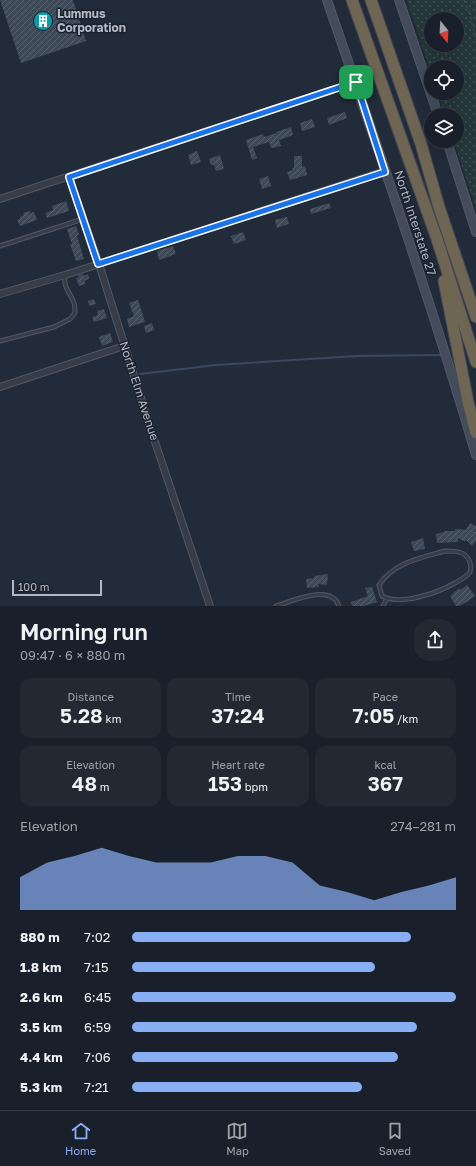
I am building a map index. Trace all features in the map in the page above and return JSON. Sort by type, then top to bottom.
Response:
[{"type":"highway","points":[[352,0],[437,239],[476,362]]},
{"type":"highway","points":[[371,0],[424,155],[439,207],[476,317]]},
{"type":"highway","points":[[424,155],[434,175],[476,296]]},
{"type":"highway","points":[[437,239],[440,266],[468,402],[476,433]]},
{"type":"main road","name":"North Interstate 27","points":[[326,0],[356,82],[411,248],[476,455]]},
{"type":"main road","points":[[399,0],[436,108]]},
{"type":"main road","points":[[449,148],[476,232]]},
{"type":"street","points":[[0,199],[356,82]]},
{"type":"street","points":[[0,294],[65,275],[385,172]]},
{"type":"street","name":"North Elm Avenue","points":[[69,177],[210,606]]},
{"type":"street","points":[[0,387],[124,346]]},
{"type":"lane","points":[[0,246],[83,219]]},
{"type":"lane","points":[[0,341],[54,327],[70,319],[75,313],[74,303],[64,282],[65,275]]},
{"type":"lane","points":[[445,551],[455,551],[468,557],[471,566],[470,571],[464,578],[444,589],[416,598],[399,600],[387,598],[382,596],[379,585],[383,579],[400,566],[408,562],[445,551]]},
{"type":"lane","points":[[276,606],[310,595],[322,595],[331,597],[337,601],[339,606]]},
{"type":"lane","points":[[383,606],[387,598]]},
{"type":"path","points":[[464,0],[476,40]]},
{"type":"shaded area","points":[[407,0],[476,0],[476,209],[456,148],[464,148],[464,108],[443,108],[440,100],[464,100],[464,60],[427,60],[424,52],[464,52],[464,12],[424,12],[424,52]]},
{"type":"building","name":"Lummus Corporation","points":[[0,0],[73,0],[86,41],[21,63]]},
{"type":"building","points":[[345,112],[347,118],[329,125],[327,118]]},
{"type":"building","points":[[312,119],[315,127],[302,131],[300,123]]},
{"type":"building","points":[[291,127],[293,135],[279,140],[281,146],[271,148],[269,142],[253,147],[257,158],[252,160],[246,140],[263,134],[264,137]]},
{"type":"building","points":[[197,151],[201,162],[191,165],[188,155]]},
{"type":"building","points":[[220,155],[224,169],[216,171],[214,165],[211,165],[209,159]]},
{"type":"building","points":[[294,156],[302,156],[302,167],[305,166],[307,175],[290,180],[287,172],[293,170],[292,168],[294,168]]},
{"type":"building","points":[[268,176],[271,186],[262,189],[259,179]]},
{"type":"building","points":[[66,201],[69,211],[47,218],[45,213],[53,210],[52,206]]},
{"type":"building","points":[[329,203],[331,208],[311,214],[310,209]]},
{"type":"building","points":[[30,211],[30,213],[34,212],[37,220],[20,226],[17,220],[24,215],[23,213]]},
{"type":"building","points":[[287,217],[289,224],[277,228],[275,220]]},
{"type":"building","points":[[76,226],[79,235],[77,236],[84,259],[76,261],[67,229]]},
{"type":"building","points":[[243,232],[246,240],[234,244],[231,236]]},
{"type":"building","points":[[173,246],[176,254],[159,260],[157,251]]},
{"type":"building","points":[[83,274],[84,276],[88,274],[89,279],[84,281],[86,284],[79,286],[76,278],[79,277],[78,275]]},
{"type":"building","points":[[94,299],[96,304],[89,306],[88,301]]},
{"type":"building","points":[[138,300],[145,322],[129,327],[127,319],[134,316],[129,303]]},
{"type":"building","points":[[104,309],[107,318],[94,322],[92,317],[98,315],[97,311]]},
{"type":"building","points":[[152,323],[154,330],[146,333],[144,326]]},
{"type":"building","points":[[110,333],[113,342],[102,346],[99,337]]},
{"type":"building","points":[[470,523],[476,526],[476,541],[472,546],[466,540],[465,542],[458,538],[458,542],[437,543],[436,534],[444,531],[455,531],[455,529],[466,530]]},
{"type":"building","points":[[423,538],[425,549],[414,551],[411,542]]},
{"type":"building","points":[[328,574],[327,585],[318,584],[319,587],[307,588],[306,579]]},
{"type":"building","points":[[467,585],[475,596],[465,603],[456,606],[450,596],[459,588],[460,590]]},
{"type":"building","points":[[372,587],[377,602],[364,606],[352,606],[351,602],[368,596],[365,588]]},
{"type":"waterway","points":[[140,374],[216,365],[357,356],[440,355]]},
{"type":"place","name":"Lummus Corporation","points":[[43,21]]},
{"type":"route","points":[[356,82],[385,172],[98,264],[69,177],[356,82]]}]
